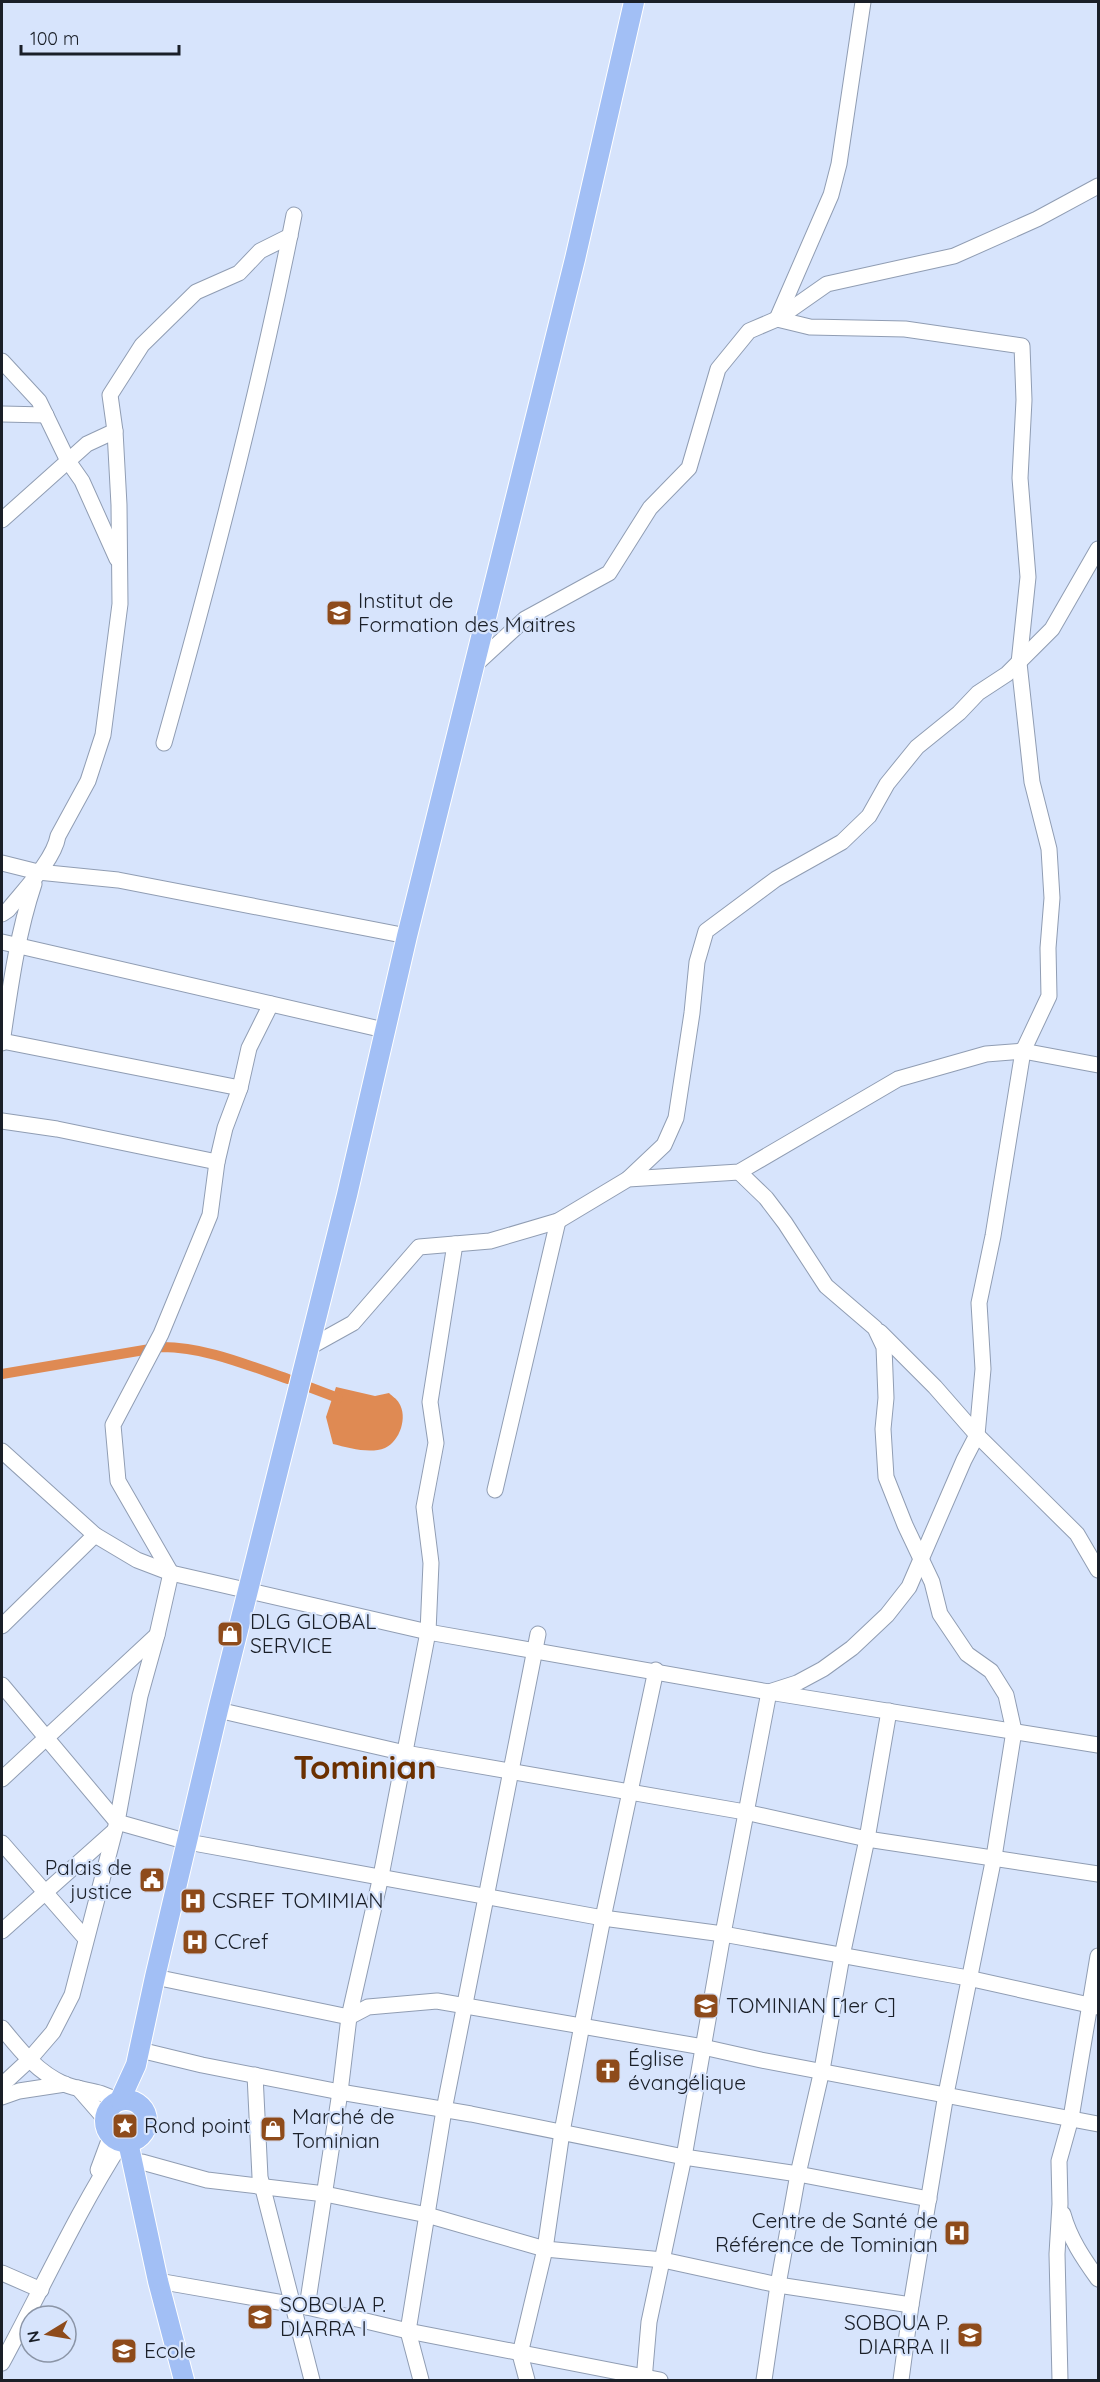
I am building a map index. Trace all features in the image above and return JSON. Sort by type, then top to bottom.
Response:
[{"type":"main road","points":[[140,2189],[142,2162],[108,2110],[119,2101],[138,2057],[218,1710],[348,1195],[384,1030],[575,259],[634,2]]},
{"type":"main road","points":[[122,2134],[147,2123],[139,2090],[138,2057]]},
{"type":"main road","points":[[119,2101],[134,2101],[144,2110]]},
{"type":"main road","points":[[122,2134],[140,2189],[158,2281],[184,2380]]},
{"type":"street","points":[[777,319],[831,195],[839,164],[863,2]]},
{"type":"street","points":[[474,666],[525,619],[609,573],[650,508],[689,468],[718,369],[749,331],[777,319],[827,284],[954,256],[1037,219],[1098,186]]},
{"type":"street","points":[[164,743],[210,577],[275,312],[294,215]]},
{"type":"street","points":[[2,914],[8,910],[38,872],[57,842],[58,836],[88,781],[103,735],[120,604],[119,505],[115,431],[110,395],[142,345],[196,292],[239,273],[260,251],[290,236]]},
{"type":"street","points":[[769,1692],[797,1683],[823,1669],[852,1648],[887,1615],[909,1587],[977,1435],[983,1369],[979,1304],[993,1236],[1023,1051],[1049,996],[1048,948],[1052,898],[1049,849],[1032,782],[1019,663],[1028,577],[1020,478],[1024,400],[1022,346],[905,329],[810,327],[777,319]]},
{"type":"street","points":[[2,361],[39,401],[68,461],[82,481],[119,565]]},
{"type":"street","points":[[2,414],[46,415]]},
{"type":"street","points":[[2,520],[87,444],[115,431]]},
{"type":"street","points":[[308,1348],[353,1323],[420,1247],[490,1240],[558,1221],[628,1179],[664,1144],[676,1118],[692,1013],[696,962],[706,931],[776,879],[842,842],[869,816],[887,784],[917,747],[959,713],[978,693],[1007,674],[1052,629],[1098,549]]},
{"type":"street","points":[[2,863],[38,872],[118,880],[407,936]]},
{"type":"street","points":[[38,872],[25,912],[18,944],[2,1042],[240,1088]]},
{"type":"street","points":[[2,942],[384,1030]]},
{"type":"street","points":[[2,2085],[28,2061],[53,2032],[72,1995],[116,1827],[140,1696],[171,1573],[118,1481],[113,1425],[161,1334],[210,1215],[217,1162],[225,1128],[240,1088],[249,1048],[271,1004]]},
{"type":"street","points":[[628,1179],[739,1172],[898,1080],[986,1054],[1023,1051],[1098,1065]]},
{"type":"street","points":[[2,1121],[57,1129],[217,1162]]},
{"type":"street","points":[[739,1172],[766,1198],[826,1286],[875,1328],[935,1387],[977,1435],[1077,1534],[1098,1570]]},
{"type":"street","points":[[495,1490],[558,1221]]},
{"type":"street","points":[[300,2305],[325,2194],[349,2017],[381,1876],[428,1632],[431,1563],[424,1507],[436,1443],[430,1402],[455,1244]]},
{"type":"street","points":[[875,1328],[884,1347],[886,1398],[883,1430],[886,1477],[932,1582],[940,1614],[967,1654],[991,1671],[1006,1695],[1014,1731],[994,1857],[946,2094],[901,2380]]},
{"type":"street","points":[[2,1451],[95,1535],[137,1560],[171,1573],[428,1632],[656,1670],[769,1692],[1098,1745]]},
{"type":"street","points":[[2,1626],[95,1535]]},
{"type":"street","points":[[421,2380],[408,2331],[444,2110],[538,1634]]},
{"type":"street","points":[[2,1779],[157,1635]]},
{"type":"street","points":[[527,2380],[520,2354],[545,2248],[562,2132],[582,2025],[656,1670]]},
{"type":"street","points":[[2,1685],[116,1827],[603,1918],[723,1934],[968,1978],[1095,2006]]},
{"type":"street","points":[[644,2379],[649,2322],[684,2157],[745,1812],[769,1692]]},
{"type":"street","points":[[218,1710],[405,1753],[745,1812],[867,1839],[1098,1874]]},
{"type":"street","points":[[764,2380],[798,2174],[822,2070],[889,1712]]},
{"type":"street","points":[[2,1931],[116,1827]]},
{"type":"street","points":[[2,1843],[86,1939]]},
{"type":"street","points":[[1060,2380],[1057,2254],[1060,2204],[1059,2162],[1095,2006],[1098,1956]]},
{"type":"street","points":[[155,1977],[349,2017],[368,2007],[437,2001],[703,2047],[1098,2124]]},
{"type":"street","points":[[2,2028],[28,2061],[46,2074],[71,2086],[122,2134],[2,2363]]},
{"type":"street","points":[[138,2057],[255,2075],[684,2157],[798,2174],[930,2199]]},
{"type":"street","points":[[255,2075],[260,2177],[300,2305],[312,2380]]},
{"type":"street","points":[[2,2097],[19,2091],[71,2086],[94,2090],[119,2101]]},
{"type":"street","points":[[142,2162],[207,2180],[325,2194],[427,2215],[545,2248],[663,2260],[778,2285],[911,2305]]},
{"type":"street","points":[[1060,2204],[1071,2237],[1098,2279]]},
{"type":"street","points":[[2,2273],[41,2290]]},
{"type":"street","points":[[158,2281],[300,2305],[408,2331],[644,2379],[660,2380]]},
{"type":"shaded area","points":[[336,1387],[375,1396],[389,1393],[397,1400],[403,1415],[401,1428],[395,1440],[379,1450],[353,1449],[333,1444],[326,1417]]},
{"type":"waterway","points":[[2,1374],[162,1347],[210,1353],[288,1379]]},
{"type":"waterway","points":[[309,1387],[338,1398]]},
{"type":"place","name":"Institut de Formation des Maitres","points":[[339,613]]},
{"type":"place","name":"DLG GLOBAL SERVICE","points":[[230,1634]]},
{"type":"place","name":"Palais de justice","points":[[152,1880]]},
{"type":"place","name":"CSREF TOMIMIAN","points":[[193,1901]]},
{"type":"place","name":"CCref","points":[[195,1942]]},
{"type":"place","name":"TOMINIAN [1er C]","points":[[706,2006]]},
{"type":"place","name":"Église évangélique","points":[[608,2071]]},
{"type":"place","name":"Rond point","points":[[125,2126]]},
{"type":"place","name":"Marché de Tominian","points":[[273,2129]]},
{"type":"place","name":"Centre de Santé de Référence de Tominian","points":[[957,2233]]},
{"type":"place","name":"SOBOUA P. DIARRA I","points":[[260,2317]]},
{"type":"place","name":"SOBOUA P. DIARRA II","points":[[970,2335]]},
{"type":"place","name":"Ecole","points":[[124,2351]]},
{"type":"district","name":"Tominian","points":[[365,1767]]}]
